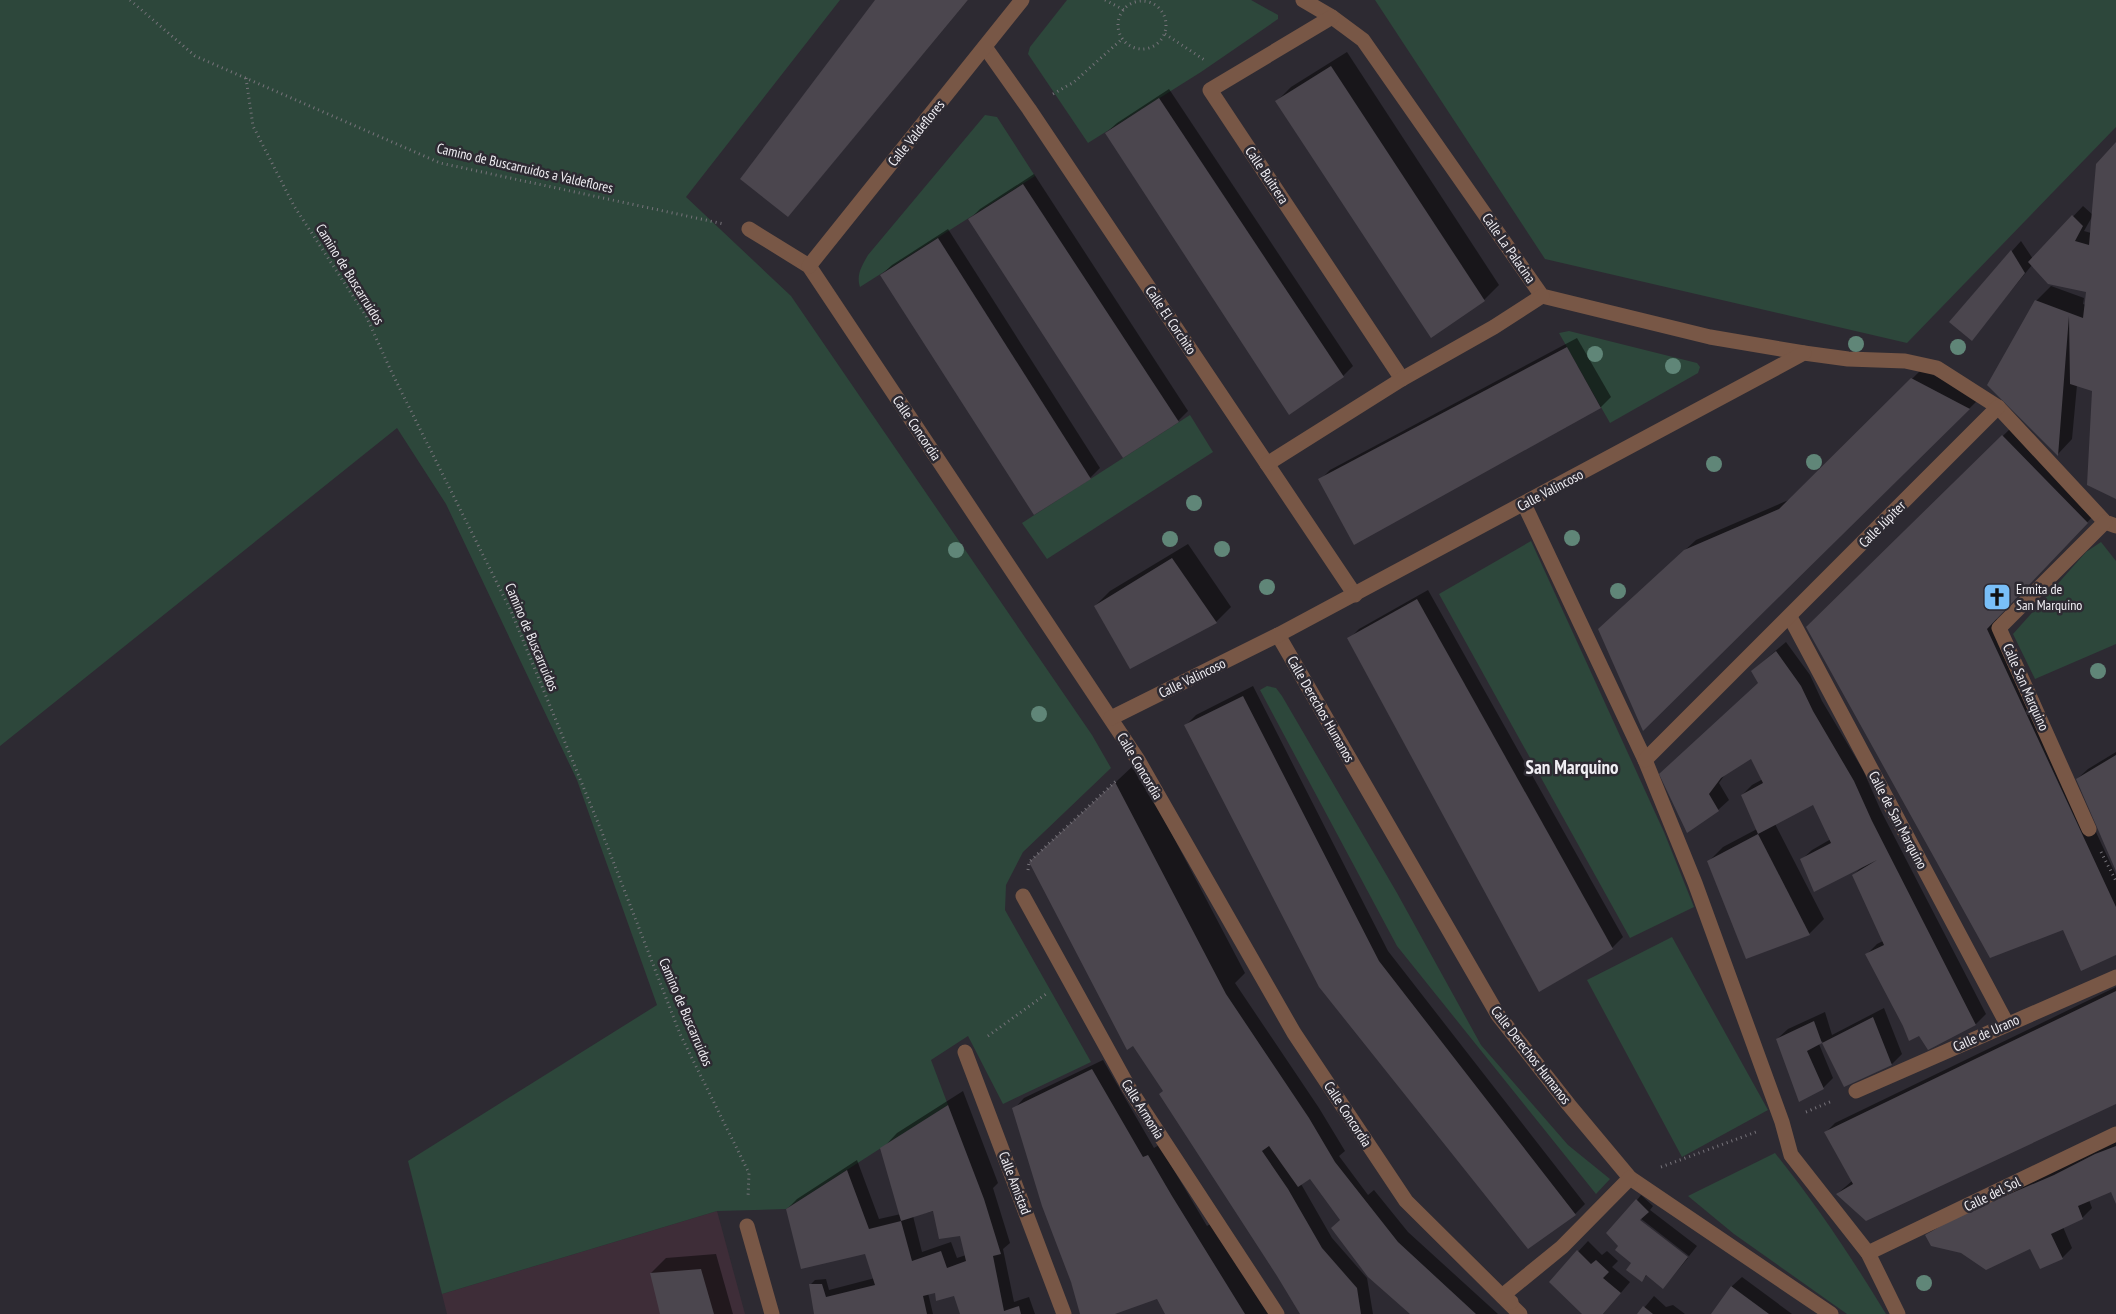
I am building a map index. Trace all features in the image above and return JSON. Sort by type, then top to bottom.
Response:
[{"type":"street","name":"Calle Valdeflores","points":[[808,266],[1022,0]]},
{"type":"street","name":"Calle La Palacina","points":[[1304,0],[1332,17],[1363,40],[1542,296],[1710,337],[1804,353]]},
{"type":"street","name":"Calle Buitrera","points":[[1332,17],[1210,90],[1402,379]]},
{"type":"street","name":"Calle El Corchito","points":[[985,47],[1029,109],[1354,595]]},
{"type":"street","name":"Calle Concordia","points":[[749,229],[808,266],[1138,760],[1294,1033],[1406,1201],[1520,1314]]},
{"type":"street","points":[[1267,464],[1402,379],[1494,327],[1542,296]]},
{"type":"street","points":[[1804,353],[1848,359],[1905,361],[1938,368],[1998,407],[2110,524]]},
{"type":"street","name":"Calle Valincoso","points":[[1111,718],[1278,636],[1804,353]]},
{"type":"street","name":"Calle Júpiter","points":[[1645,760],[1998,407]]},
{"type":"street","points":[[1524,504],[1645,760],[1695,883],[1782,1122],[1791,1155],[1868,1253],[1898,1314]]},
{"type":"street","name":"Calle San Marquino","points":[[2089,829],[1999,628],[2110,524]]},
{"type":"street","name":"Calle de San Marquino","points":[[1790,617],[2007,1024]]},
{"type":"street","name":"Calle Derechos Humanos","points":[[1278,636],[1498,1015],[1630,1178],[1831,1314]]},
{"type":"street","name":"Calle Armonía","points":[[1023,896],[1129,1088],[1277,1314]]},
{"type":"street","name":"Calle de Urano","points":[[1856,1091],[2116,977]]},
{"type":"street","name":"Calle Amistad","points":[[965,1052],[1064,1314]]},
{"type":"street","name":"Calle del Sol","points":[[1868,1253],[2116,1134]]},
{"type":"street","points":[[1529,1314],[1502,1296],[1562,1247],[1630,1178]]},
{"type":"street","points":[[747,1226],[772,1314]]},
{"type":"path","name":"Camino de Buscarruidos a Valdeflores","points":[[130,0],[195,56],[440,163],[749,229]]},
{"type":"path","points":[[1105,0],[1124,10]]},
{"type":"path","points":[[1138,1],[1147,1],[1155,4],[1165,17],[1166,34],[1156,46],[1148,49],[1140,50],[1131,47],[1122,39],[1118,31],[1118,23],[1124,10],[1138,1]]},
{"type":"path","points":[[1166,34],[1232,78]]},
{"type":"path","points":[[1029,109],[1074,82],[1122,39]]},
{"type":"path","name":"Camino de Buscarruidos","points":[[246,78],[253,126],[294,206],[366,316],[392,373],[511,611],[601,830],[680,1034],[749,1173],[747,1226]]},
{"type":"path","points":[[1023,896],[1030,862],[1138,760]]},
{"type":"path","points":[[965,1052],[1068,978]]},
{"type":"path","points":[[1630,1178],[1782,1122],[1856,1091]]},
{"type":"shaded area","points":[[717,1211],[745,1314],[447,1314],[442,1294]]},
{"type":"green space","points":[[0,0],[840,0],[686,197],[791,296],[1092,735],[1111,768],[1023,852],[1006,885],[1005,910],[1091,1062],[1003,1104],[968,1036],[931,1060],[948,1105],[786,1209],[717,1211],[442,1294],[408,1161],[657,1005],[577,780],[446,504],[397,428],[0,746]]},
{"type":"green space","points":[[1067,0],[1251,0],[1278,15],[1278,19],[1201,72],[1088,143],[1028,54],[1030,47]]},
{"type":"green space","points":[[1375,0],[2116,0],[2116,127],[1907,343],[1545,259]]},
{"type":"green space","points":[[985,115],[997,117],[1035,176],[860,287],[859,274],[868,255]]},
{"type":"green space","points":[[1569,331],[1697,363],[1700,367],[1698,373],[1610,423],[1559,333]]},
{"type":"green space","points":[[1190,415],[1213,452],[1047,559],[1022,523]]},
{"type":"green space","points":[[1531,541],[1664,832],[1694,907],[1630,938],[1439,594]]},
{"type":"green space","points":[[2101,542],[2116,561],[2116,644],[2035,679],[2013,634],[2086,552]]},
{"type":"green space","points":[[1267,686],[1276,688],[1282,696],[1397,893],[1481,1045],[1568,1145],[1610,1179],[1596,1194],[1397,946],[1260,690]]},
{"type":"green space","points":[[1672,937],[1768,1110],[1682,1157],[1587,980]]},
{"type":"green space","points":[[1775,1153],[1833,1232],[1886,1314],[1847,1314],[1734,1234],[1688,1196]]},
{"type":"building","points":[[875,0],[968,0],[788,217],[740,179]]},
{"type":"building","points":[[1331,66],[1485,301],[1431,338],[1275,101]]},
{"type":"building","points":[[1159,98],[1344,377],[1289,415],[1105,133]]},
{"type":"building","points":[[2116,142],[2116,499],[2087,485],[2092,391],[2070,384],[2069,316],[2058,456],[1987,385],[2035,300],[2083,318],[2086,292],[2048,284],[2028,262],[2072,215],[2083,226],[2075,241],[2089,245],[2096,164]]},
{"type":"building","points":[[1023,184],[1179,422],[1123,458],[968,219]]},
{"type":"building","points":[[938,238],[1091,479],[1034,515],[880,275]]},
{"type":"building","points":[[2011,250],[2025,273],[1972,341],[1949,322]]},
{"type":"building","points":[[1567,347],[1601,408],[1354,545],[1318,479]]},
{"type":"building","points":[[1911,378],[1970,409],[1643,731],[1598,629],[1684,550],[1779,509]]},
{"type":"building","points":[[2002,435],[2088,523],[1987,629],[2116,907],[2116,955],[2081,971],[2063,930],[1990,958],[1806,627]]},
{"type":"building","points":[[1172,558],[1217,623],[1130,669],[1094,606]]},
{"type":"building","points":[[1417,599],[1613,949],[1539,992],[1347,638]]},
{"type":"building","points":[[1776,651],[1801,686],[1813,711],[1854,781],[1872,821],[1976,1025],[1928,1050],[1919,1036],[1909,1041],[1865,954],[1884,945],[1852,875],[1877,860],[1814,892],[1800,859],[1831,843],[1813,805],[1758,834],[1741,795],[1763,783],[1751,759],[1721,778],[1709,794],[1719,811],[1687,833],[1659,774],[1758,683],[1751,671]]},
{"type":"building","points":[[1243,696],[1379,961],[1576,1215],[1528,1249],[1319,987],[1184,725]]},
{"type":"building","points":[[2116,755],[2116,871],[2076,779]]},
{"type":"building","points":[[1115,782],[1226,994],[1309,1118],[1335,1162],[1398,1242],[1476,1314],[1410,1314],[1368,1277],[1331,1228],[1340,1220],[1310,1179],[1298,1187],[1269,1146],[1262,1151],[1288,1189],[1322,1248],[1357,1288],[1361,1314],[1300,1314],[1159,1094],[1163,1091],[1133,1046],[1127,1050],[1029,862]]},
{"type":"building","points":[[1758,834],[1810,935],[1746,959],[1707,861]]},
{"type":"building","points":[[2116,991],[2116,1104],[1866,1221],[1836,1194],[1853,1184],[1824,1132]]},
{"type":"building","points":[[1873,1017],[1892,1065],[1844,1087],[1822,1043]]},
{"type":"building","points":[[1814,1021],[1822,1043],[1807,1051],[1824,1089],[1799,1102],[1776,1039]]},
{"type":"building","points":[[1092,1069],[1143,1157],[1148,1155],[1245,1314],[1165,1314],[1157,1299],[1115,1314],[1080,1314],[1071,1282],[1042,1206],[1012,1108]]},
{"type":"building","points":[[948,1105],[984,1199],[1001,1254],[993,1256],[1004,1311],[1019,1306],[1021,1314],[960,1314],[954,1296],[936,1301],[935,1293],[923,1296],[927,1314],[814,1314],[809,1284],[822,1284],[826,1297],[875,1285],[865,1254],[801,1269],[786,1209],[847,1170],[869,1229],[901,1221],[880,1148]],"holes":[[[933,1211],[939,1239],[960,1236],[966,1261],[947,1268],[941,1251],[912,1261],[901,1221]]]},
{"type":"building","points":[[2116,1146],[2116,1204],[2111,1192],[2078,1206],[2083,1219],[2051,1234],[2063,1259],[2040,1269],[2030,1249],[1986,1270],[1961,1253],[1931,1246],[1925,1235],[1958,1216]]},
{"type":"building","points":[[1636,1199],[1649,1212],[1640,1220],[1688,1257],[1663,1289],[1646,1275],[1642,1282],[1626,1270],[1631,1263],[1615,1250],[1618,1246],[1606,1233]]},
{"type":"building","points":[[1577,1250],[1591,1264],[1596,1260],[1609,1272],[1603,1278],[1621,1293],[1603,1314],[1582,1314],[1549,1282]]},
{"type":"building","points":[[701,1269],[714,1314],[660,1314],[650,1273]]},
{"type":"building","points":[[1731,1286],[1769,1314],[1711,1314]]},
{"type":"building","points":[[1643,1306],[1653,1314],[1637,1314]]},
{"type":"place","name":"Ermita de San Marquino","points":[[1997,597]]},
{"type":"district","name":"San Marquino","points":[[1572,767]]}]
